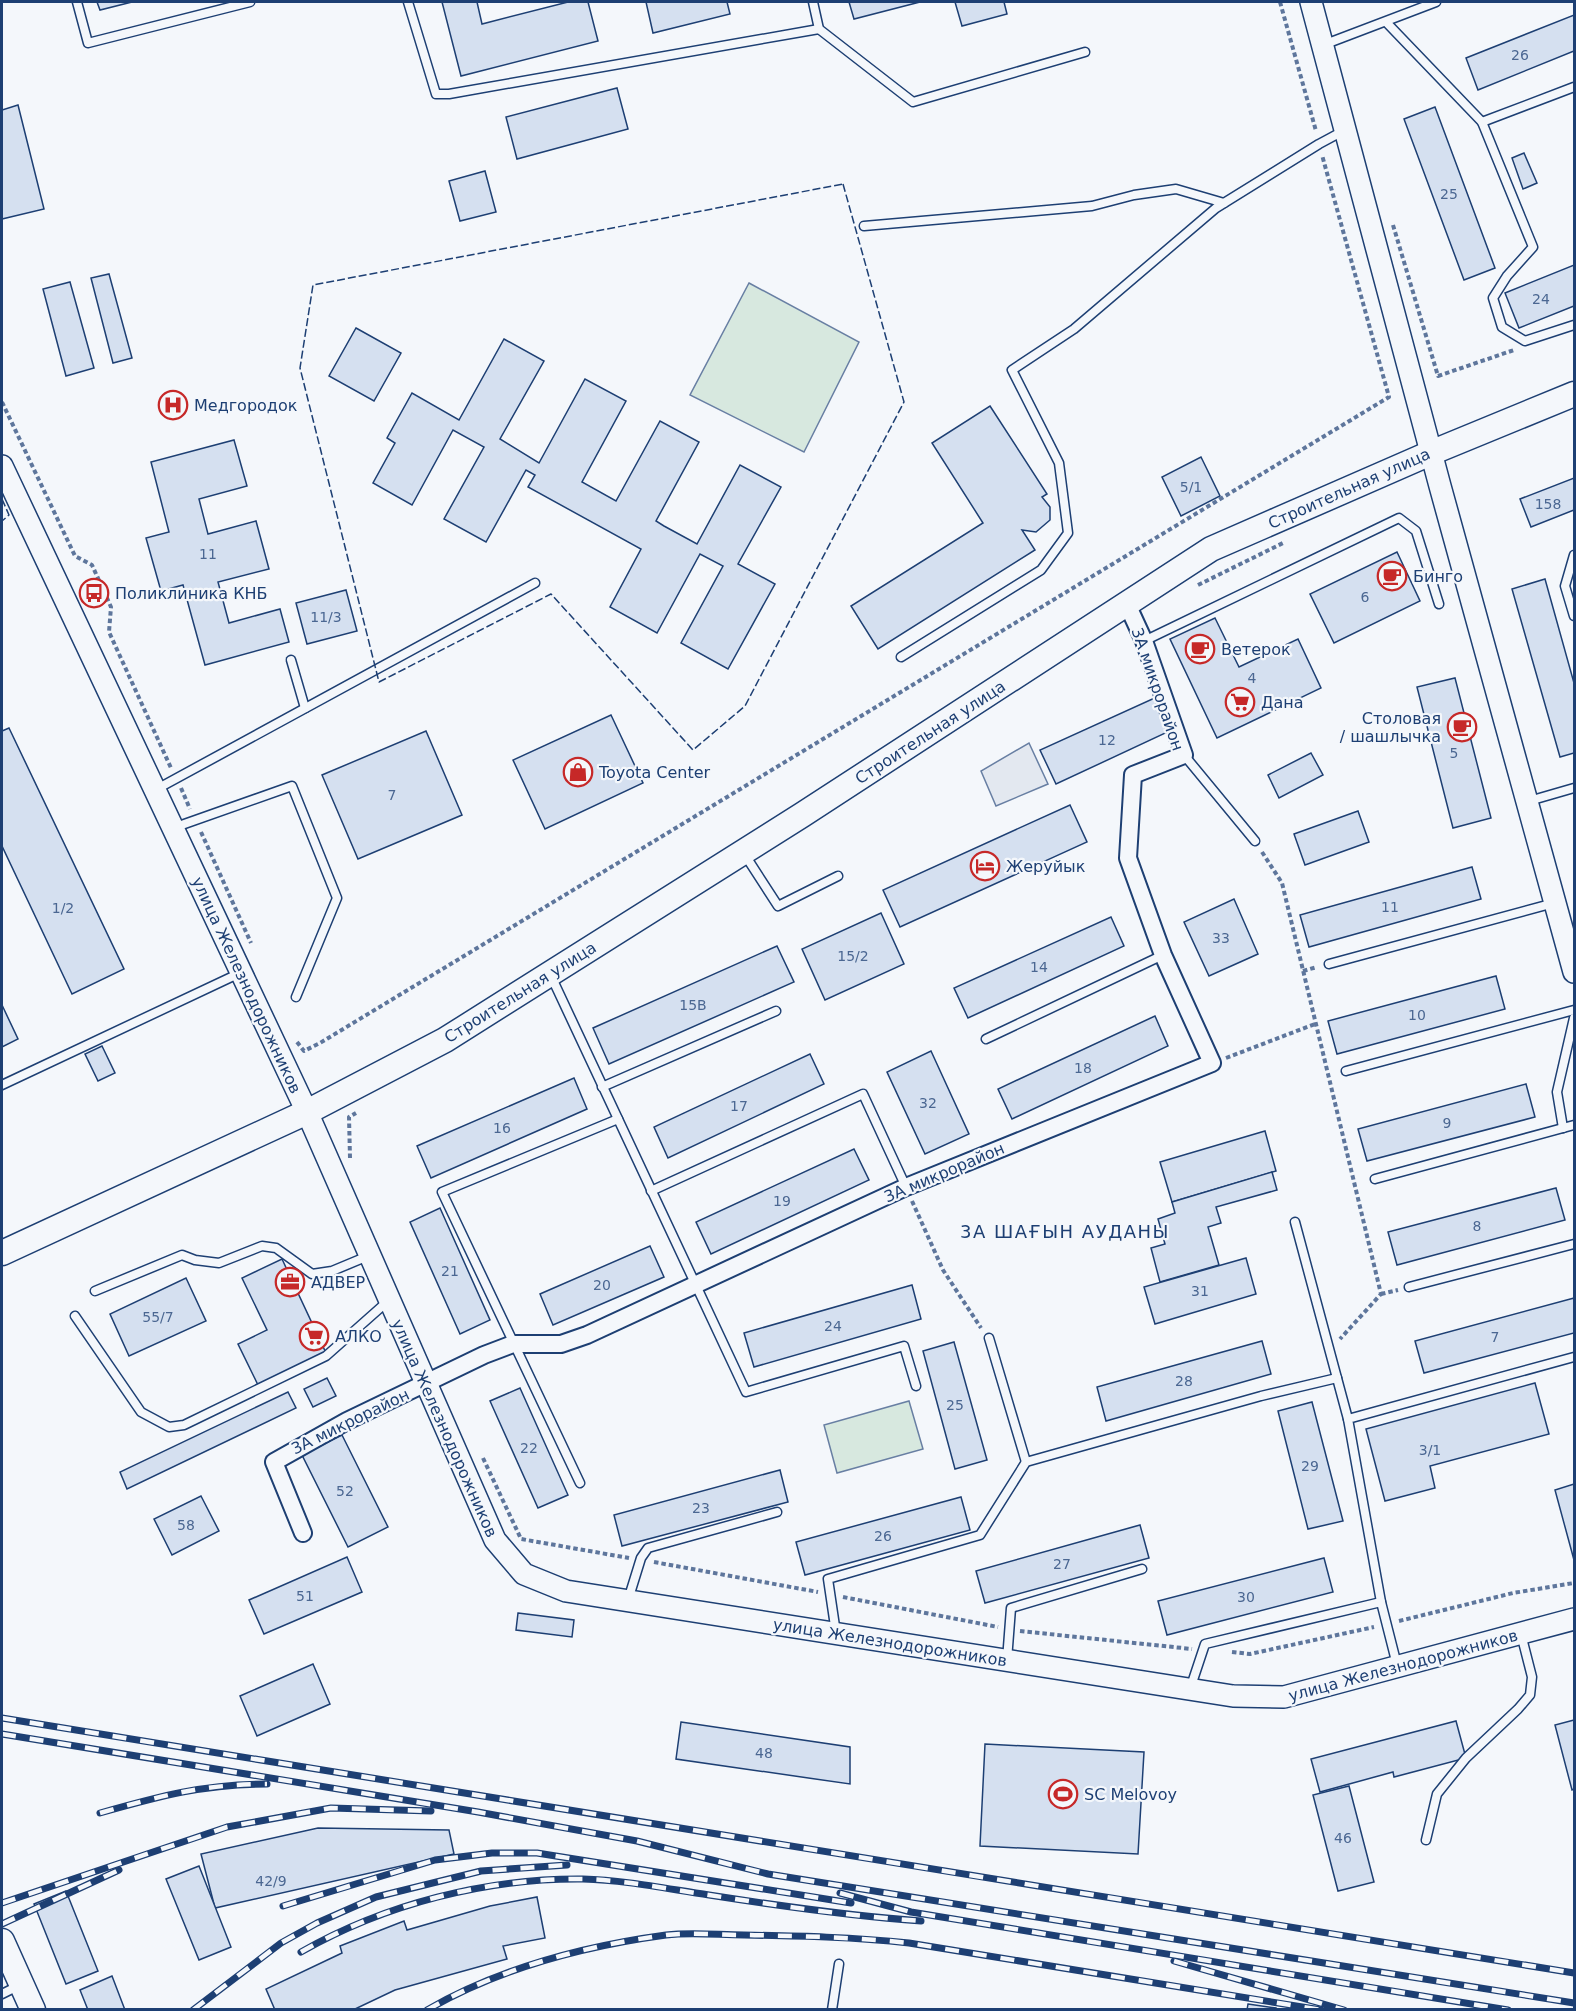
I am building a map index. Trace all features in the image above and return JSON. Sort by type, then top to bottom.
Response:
[{"type":"main road","name":"Строительная улица","points":[[2,1253],[308,1112],[445,1040],[743,852],[1211,549],[1432,452],[1575,394]]},
{"type":"main road","points":[[2,1941],[11,1989],[33,2010]]},
{"type":"street","points":[[1311,2],[1575,972]]},
{"type":"street","name":"улица Железнодорожников","points":[[2,466],[308,1112],[425,1385],[495,1540],[524,1574],[566,1591],[1233,1696],[1284,1697],[1575,1619]]},
{"type":"street","name":"3А микрорайон","points":[[303,1533],[274,1462],[347,1421],[484,1355],[513,1344],[561,1344],[695,1285],[906,1187],[1212,1063],[1163,955],[1128,858],[1133,775],[1184,755],[1144,641],[1127,604]]},
{"type":"lane","points":[[77,2],[88,43],[250,2]]},
{"type":"lane","points":[[408,2],[436,94],[461,92],[819,29]]},
{"type":"lane","points":[[813,2],[819,29],[913,102],[1085,52]]},
{"type":"lane","points":[[1323,45],[1436,2]]},
{"type":"lane","points":[[1386,22],[1482,122],[1533,247],[1493,298],[1502,327],[1525,341],[1575,324]]},
{"type":"lane","points":[[1482,122],[1575,87]]},
{"type":"lane","points":[[901,657],[1041,570],[1068,533],[1059,463],[1012,370],[1074,329],[1224,203],[1319,144],[1346,130]]},
{"type":"lane","points":[[864,226],[1092,206],[1176,189],[1224,203]]},
{"type":"lane","points":[[1144,641],[1399,518],[1416,531],[1439,604]]},
{"type":"lane","points":[[1575,555],[1565,586],[1575,616]]},
{"type":"lane","points":[[154,790],[535,583]]},
{"type":"lane","points":[[291,660],[305,708]]},
{"type":"lane","points":[[1184,755],[1255,841]]},
{"type":"lane","points":[[172,828],[291,786],[337,898],[296,997]]},
{"type":"lane","points":[[1527,801],[1575,788]]},
{"type":"lane","points":[[743,852],[778,906],[838,876]]},
{"type":"lane","points":[[1329,964],[1556,903]]},
{"type":"lane","points":[[986,1039],[1163,955]]},
{"type":"lane","points":[[2,1085],[241,972]]},
{"type":"lane","points":[[550,973],[746,1392],[904,1346],[916,1386]]},
{"type":"lane","points":[[1346,1071],[1575,1010]]},
{"type":"lane","points":[[602,1087],[776,1011]]},
{"type":"lane","points":[[1563,1128],[1557,1092],[1575,1018]]},
{"type":"lane","points":[[651,1191],[863,1094],[906,1187]]},
{"type":"lane","points":[[580,1483],[442,1192],[618,1119]]},
{"type":"lane","points":[[1375,1179],[1575,1125]]},
{"type":"lane","points":[[1295,1222],[1348,1419],[1381,1602],[1398,1667]]},
{"type":"lane","points":[[1409,1287],[1575,1244]]},
{"type":"lane","points":[[94,1291],[182,1255],[195,1260],[219,1263],[262,1246],[276,1248],[312,1274],[332,1271],[369,1256]]},
{"type":"lane","points":[[75,1316],[141,1412],[169,1427],[184,1425],[326,1356],[388,1300]]},
{"type":"lane","points":[[989,1338],[1026,1462]]},
{"type":"lane","points":[[1348,1419],[1575,1357]]},
{"type":"lane","points":[[836,1633],[828,1579],[980,1535],[1026,1462],[1261,1396],[1337,1378]]},
{"type":"lane","points":[[628,1601],[644,1553],[655,1545],[777,1512]]},
{"type":"lane","points":[[1006,1661],[1011,1608],[1142,1569]]},
{"type":"lane","points":[[1190,1689],[1205,1644],[1381,1602]]},
{"type":"lane","points":[[1426,1840],[1437,1794],[1466,1758],[1530,1695],[1532,1677],[1521,1634]]},
{"type":"lane","points":[[832,2010],[839,1964]]},
{"type":"path","points":[[296,1041],[304,1051],[320,1043],[1389,397],[1280,2]]},
{"type":"path","points":[[1438,376],[1522,347]]},
{"type":"path","points":[[2,402],[75,556],[92,565],[111,607],[109,632],[253,946]]},
{"type":"path","points":[[1196,586],[1289,540]]},
{"type":"path","points":[[1255,841],[1282,883],[1381,1294],[1330,1350]]},
{"type":"path","points":[[1212,1063],[1315,1024]]},
{"type":"path","points":[[351,1167],[349,1117],[359,1111]]},
{"type":"path","points":[[906,1187],[943,1270],[965,1307],[989,1338]]},
{"type":"path","points":[[481,1455],[521,1539],[1009,1629],[1251,1654],[1513,1593],[1575,1583]]},
{"type":"shaded area","points":[[749,283],[859,342],[804,452],[690,395]]},
{"type":"shaded area","points":[[1029,743],[1048,784],[996,806],[981,771]]},
{"type":"shaded area","points":[[909,1401],[923,1449],[837,1473],[824,1425]]},
{"type":"building","points":[[97,2],[132,2],[100,10]]},
{"type":"building","points":[[442,2],[477,2],[482,24],[568,2],[588,2],[598,41],[461,76]]},
{"type":"building","points":[[646,2],[727,2],[730,14],[653,33]]},
{"type":"building","points":[[849,2],[920,2],[854,19]]},
{"type":"building","points":[[955,2],[1004,2],[1007,14],[962,26]]},
{"type":"building","points":[[1574,15],[1574,51],[1478,90],[1466,58]]},
{"type":"building","points":[[617,88],[628,129],[517,159],[506,117]]},
{"type":"building","points":[[18,105],[44,209],[2,219],[2,110]]},
{"type":"building","points":[[1435,107],[1495,268],[1464,280],[1404,119]]},
{"type":"building","points":[[1524,153],[1537,183],[1523,189],[1512,158]]},
{"type":"building","points":[[485,171],[496,212],[460,221],[449,181]]},
{"type":"building","points":[[1574,265],[1574,306],[1519,328],[1505,293]]},
{"type":"building","points":[[109,274],[132,358],[113,363],[91,278]]},
{"type":"building","points":[[70,282],[94,368],[66,376],[43,289]]},
{"type":"building","points":[[356,328],[401,353],[374,401],[329,376]]},
{"type":"building","points":[[504,339],[544,361],[500,439],[539,463],[585,379],[626,401],[582,482],[616,501],[660,421],[699,442],[656,521],[697,544],[740,465],[781,487],[738,564],[775,584],[728,669],[681,643],[723,566],[700,554],[657,633],[610,607],[641,549],[528,487],[535,475],[526,470],[486,542],[444,519],[484,447],[453,430],[412,505],[373,483],[395,443],[387,438],[412,393],[459,420]]},
{"type":"building","points":[[990,406],[1047,494],[1042,497],[1050,507],[1050,520],[1036,532],[1022,530],[1035,550],[878,649],[851,606],[983,523],[932,443]]},
{"type":"building","points":[[234,440],[247,486],[199,499],[208,534],[256,521],[269,569],[218,582],[229,623],[280,609],[289,642],[205,665],[183,585],[161,591],[146,538],[169,532],[151,462]]},
{"type":"building","points":[[1201,457],[1220,496],[1181,516],[1162,477]]},
{"type":"building","points":[[1574,478],[1574,510],[1531,527],[1520,499]]},
{"type":"building","points":[[1397,552],[1420,601],[1334,643],[1310,594]]},
{"type":"building","points":[[1545,579],[1574,683],[1574,753],[1560,757],[1512,589]]},
{"type":"building","points":[[346,590],[357,631],[307,644],[296,603]]},
{"type":"building","points":[[1215,618],[1239,667],[1298,639],[1321,688],[1217,738],[1170,639]]},
{"type":"building","points":[[1455,678],[1491,818],[1453,828],[1417,687]]},
{"type":"building","points":[[1159,696],[1174,729],[1056,784],[1040,750]]},
{"type":"building","name":"Toyota Center","points":[[611,715],[643,783],[545,829],[513,760]]},
{"type":"building","points":[[9,728],[124,969],[72,994],[2,846],[2,731]]},
{"type":"building","points":[[426,731],[462,815],[358,859],[322,775]]},
{"type":"building","points":[[1311,753],[1323,775],[1279,798],[1268,775]]},
{"type":"building","name":"Жеруйык","points":[[1070,805],[1087,842],[900,927],[883,890]]},
{"type":"building","points":[[1358,811],[1369,842],[1305,865],[1294,834]]},
{"type":"building","points":[[1472,867],[1481,899],[1309,947],[1300,915]]},
{"type":"building","points":[[1234,899],[1258,954],[1209,976],[1184,922]]},
{"type":"building","points":[[881,913],[904,964],[825,1000],[802,949]]},
{"type":"building","points":[[1111,917],[1124,946],[968,1018],[954,988]]},
{"type":"building","points":[[777,946],[794,982],[609,1064],[593,1028]]},
{"type":"building","points":[[1496,976],[1505,1009],[1337,1054],[1328,1021]]},
{"type":"building","points":[[2,1005],[18,1039],[2,1047]]},
{"type":"building","points":[[1155,1016],[1168,1046],[1012,1119],[998,1089]]},
{"type":"building","points":[[102,1046],[115,1073],[98,1081],[85,1054]]},
{"type":"building","points":[[931,1051],[969,1134],[925,1154],[887,1072]]},
{"type":"building","points":[[810,1054],[824,1084],[668,1158],[654,1127]]},
{"type":"building","points":[[574,1078],[587,1109],[431,1178],[417,1146]]},
{"type":"building","points":[[1526,1084],[1535,1117],[1367,1161],[1358,1129]]},
{"type":"building","points":[[1265,1131],[1276,1171],[1172,1202],[1160,1162]]},
{"type":"building","points":[[854,1149],[869,1180],[711,1254],[696,1222]]},
{"type":"building","points":[[1272,1172],[1277,1190],[1216,1207],[1221,1223],[1208,1227],[1219,1265],[1160,1282],[1151,1248],[1165,1244],[1158,1219],[1175,1213],[1172,1202]]},
{"type":"building","points":[[1556,1188],[1565,1220],[1397,1265],[1388,1232]]},
{"type":"building","points":[[440,1208],[490,1320],[460,1334],[410,1222]]},
{"type":"building","points":[[650,1246],[664,1277],[553,1325],[540,1294]]},
{"type":"building","points":[[1246,1258],[1256,1294],[1155,1324],[1144,1287]]},
{"type":"building","points":[[282,1259],[326,1353],[258,1385],[238,1344],[267,1330],[242,1278]]},
{"type":"building","points":[[186,1278],[206,1321],[129,1356],[110,1314]]},
{"type":"building","points":[[912,1285],[921,1319],[754,1367],[744,1333]]},
{"type":"building","points":[[1574,1298],[1574,1333],[1424,1373],[1415,1341]]},
{"type":"building","points":[[1262,1341],[1271,1374],[1106,1421],[1097,1387]]},
{"type":"building","points":[[954,1342],[987,1460],[955,1469],[923,1351]]},
{"type":"building","points":[[327,1378],[336,1396],[313,1407],[304,1389]]},
{"type":"building","points":[[1535,1383],[1549,1434],[1430,1466],[1435,1488],[1385,1501],[1366,1429]]},
{"type":"building","points":[[520,1388],[568,1495],[538,1508],[490,1401]]},
{"type":"building","points":[[288,1392],[296,1408],[127,1489],[120,1472]]},
{"type":"building","points":[[1312,1402],[1343,1521],[1308,1529],[1278,1411]]},
{"type":"building","points":[[342,1435],[388,1527],[348,1547],[302,1455]]},
{"type":"building","points":[[780,1470],[788,1502],[622,1546],[614,1515]]},
{"type":"building","points":[[1574,1484],[1574,1560],[1555,1490]]},
{"type":"building","points":[[201,1496],[219,1531],[172,1555],[154,1519]]},
{"type":"building","points":[[961,1497],[970,1530],[805,1575],[796,1542]]},
{"type":"building","points":[[1140,1525],[1149,1558],[985,1603],[976,1571]]},
{"type":"building","points":[[347,1557],[362,1592],[264,1634],[249,1600]]},
{"type":"building","points":[[1324,1558],[1333,1592],[1167,1635],[1158,1601]]},
{"type":"building","points":[[518,1613],[574,1620],[572,1637],[516,1630]]},
{"type":"building","points":[[313,1664],[330,1704],[257,1736],[240,1696]]},
{"type":"building","points":[[1574,1720],[1574,1789],[1572,1790],[1555,1725]]},
{"type":"building","points":[[1456,1721],[1466,1758],[1394,1777],[1393,1772],[1320,1792],[1311,1759]]},
{"type":"building","points":[[681,1722],[850,1747],[850,1784],[676,1759]]},
{"type":"building","points":[[985,1744],[1144,1752],[1138,1854],[980,1846]]},
{"type":"building","points":[[1349,1786],[1374,1882],[1338,1891],[1313,1795]]},
{"type":"building","points":[[318,1828],[449,1830],[454,1854],[215,1908],[201,1854]]},
{"type":"building","points":[[199,1866],[231,1947],[199,1960],[166,1879]]},
{"type":"building","points":[[66,1891],[98,1971],[66,1984],[34,1904]]},
{"type":"building","points":[[537,1897],[545,1938],[503,1946],[507,1959],[395,1990],[353,2010],[275,2010],[266,1989],[342,1953],[340,1946],[404,1921],[407,1930],[490,1906]]},
{"type":"building","points":[[112,1976],[125,2010],[88,2010],[80,1990]]},
{"type":"building","points":[[1248,2004],[1276,2008],[1276,2010],[1247,2010]]},
{"type":"railway","points":[[2,1718],[1574,1973]]},
{"type":"railway","points":[[2,1734],[478,1812],[637,1841],[768,1874],[1574,2003]]},
{"type":"railway","points":[[100,1813],[182,1792],[223,1786],[267,1784]]},
{"type":"railway","points":[[2,1903],[227,1827],[331,1808],[431,1811]]},
{"type":"railway","points":[[283,1906],[435,1860],[492,1853],[537,1853],[851,1903]]},
{"type":"railway","points":[[193,2010],[281,1943],[317,1923],[376,1897],[481,1871],[567,1865]]},
{"type":"railway","points":[[2,1924],[119,1870]]},
{"type":"railway","points":[[301,1952],[367,1920],[437,1897],[510,1883],[546,1880],[615,1881],[815,1910],[921,1921]]},
{"type":"railway","points":[[840,1893],[911,1912],[1508,2010]]},
{"type":"railway","points":[[427,2010],[484,1982],[574,1952],[666,1935],[696,1934],[826,1937],[909,1943],[1321,2010]]},
{"type":"railway","points":[[1174,1961],[1344,2010]]},
{"type":"fence","points":[[843,184],[904,402],[745,706],[693,750],[551,594],[379,682],[300,368],[313,285],[843,184]]},
{"type":"fence","points":[[2,499],[9,515],[2,521]]},
{"type":"place","name":"Медгородок","points":[[173,405]]},
{"type":"place","name":"Бинго","points":[[1392,576]]},
{"type":"place","name":"Поликлиника КНБ","points":[[94,593]]},
{"type":"place","name":"Ветерок","points":[[1200,649]]},
{"type":"place","name":"Дана","points":[[1240,702]]},
{"type":"place","name":"Столовая / шашлычка","points":[[1462,727]]},
{"type":"place","name":"Toyota Center","points":[[578,772]]},
{"type":"place","name":"Жеруйык","points":[[985,866]]},
{"type":"place","name":"АДВЕР","points":[[290,1282]]},
{"type":"place","name":"АЛКО","points":[[314,1336]]},
{"type":"place","name":"SC Melovoy","points":[[1063,1794]]},
{"type":"district","name":"3А ШАҒЫН АУДАНЫ","points":[[1065,1232]]}]
